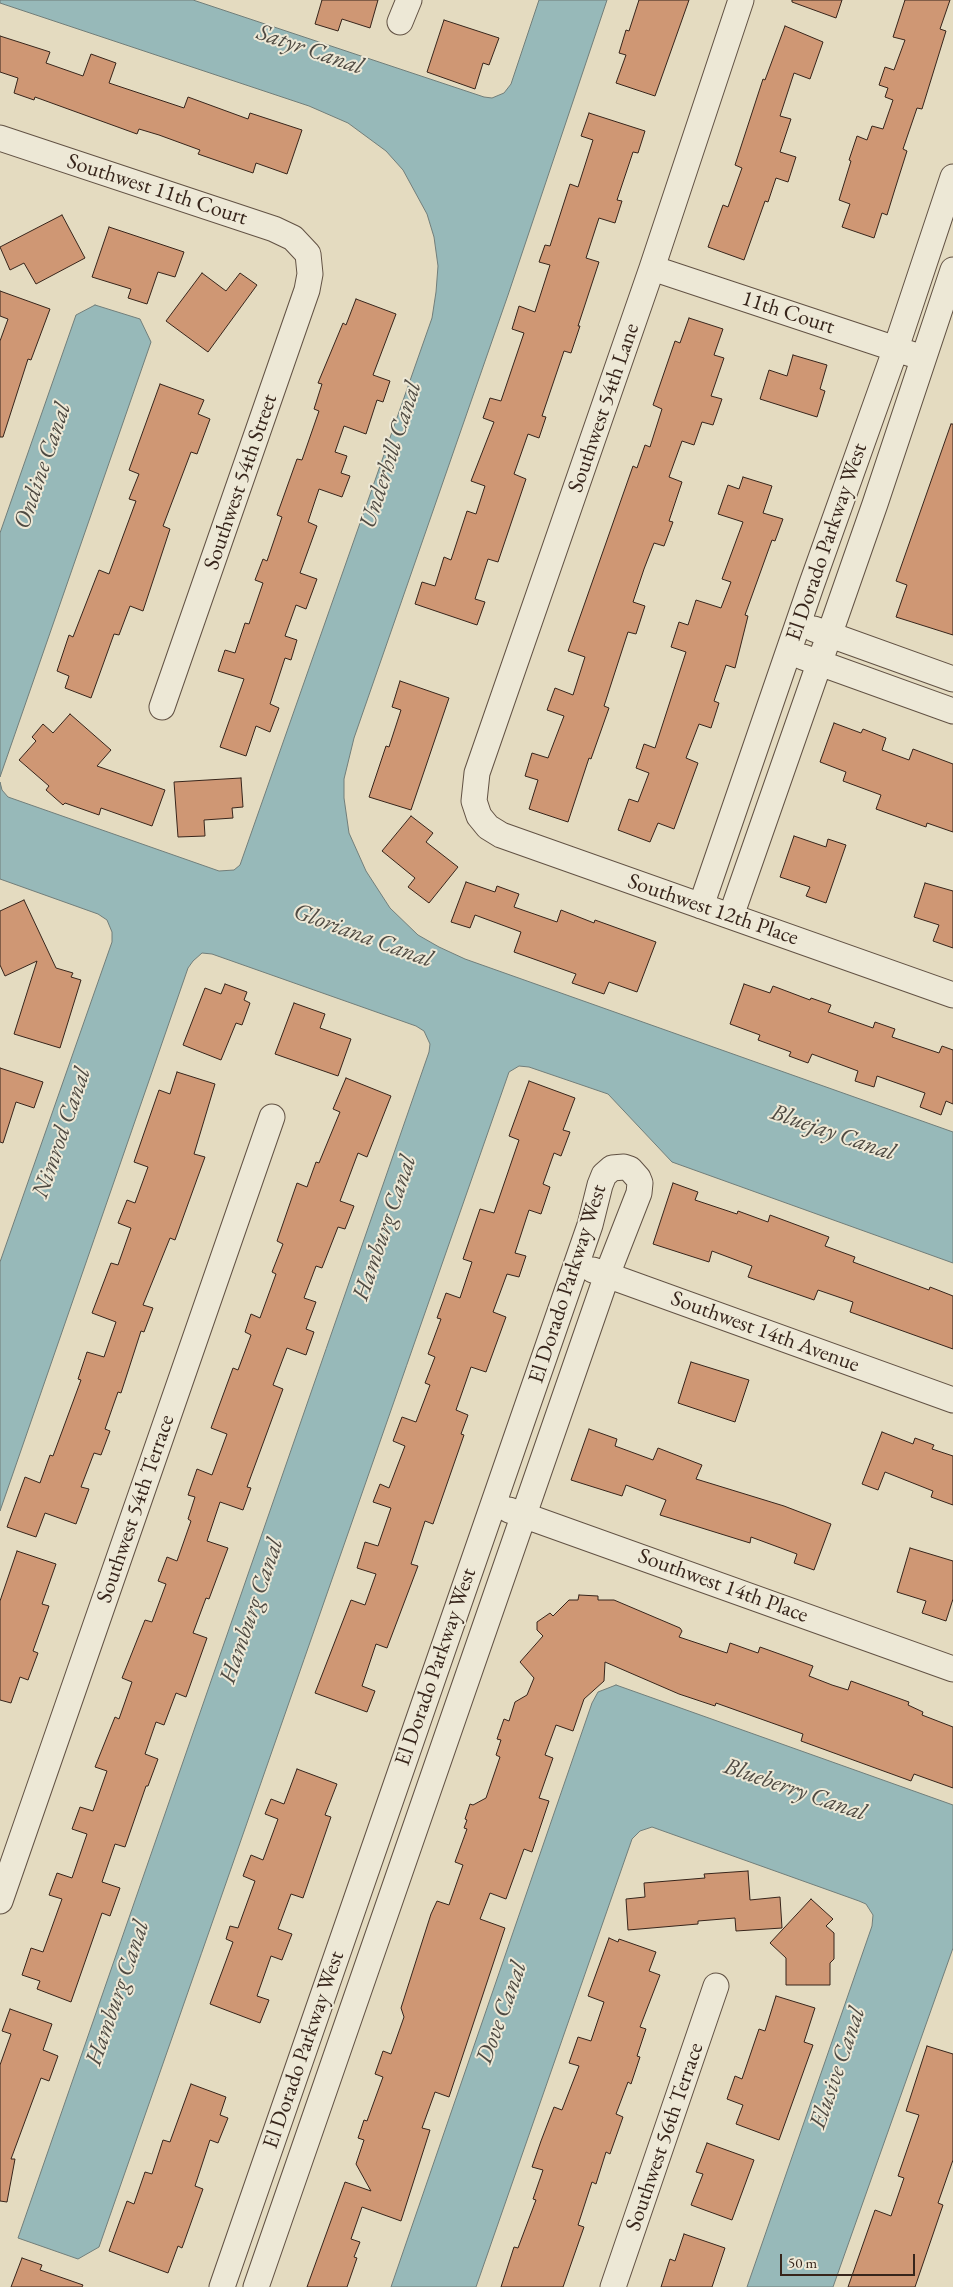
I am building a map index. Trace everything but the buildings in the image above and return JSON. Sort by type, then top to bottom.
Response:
[{"type":"street","name":"Southwest 54th Lane","points":[[479,816],[474,802],[477,773],[652,268],[741,0]]},
{"type":"street","name":"Southwest 11th Court","points":[[1,141],[274,229],[293,238],[308,254]]},
{"type":"street","name":"El Dorado Parkway West","points":[[701,906],[811,586],[896,348],[945,229],[953,177]]},
{"type":"street","name":"Southwest 54th Street","points":[[162,707],[307,290],[310,274],[308,254]]},
{"type":"street","name":"11th Court","points":[[652,268],[924,358]]},
{"type":"street","name":"El Dorado Parkway West","points":[[731,916],[953,270]]},
{"type":"street","points":[[799,624],[953,679]]},
{"type":"street","points":[[788,652],[953,711]]},
{"type":"street","name":"Southwest 12th Place","points":[[479,816],[488,828],[501,835],[953,995]]},
{"type":"street","name":"Southwest 54th Terrace","points":[[0,1901],[272,1117]]},
{"type":"street","name":"El Dorado Parkway West","points":[[222,2287],[577,1264],[604,1175],[612,1168],[624,1167],[630,1169],[638,1178],[640,1183],[639,1194],[607,1275],[256,2287]]},
{"type":"street","name":"Southwest 14th Avenue","points":[[577,1264],[953,1400]]},
{"type":"street","name":"Southwest 14th Place","points":[[493,1504],[953,1669]]},
{"type":"street","points":[[331,1971],[362,1982]]},
{"type":"street","name":"Southwest 56th Terrace","points":[[613,2287],[716,1986]]},
{"type":"water","points":[[0,0],[193,0],[484,97],[492,98],[504,93],[511,84],[539,0],[607,0],[508,295],[354,738],[344,779],[344,798],[349,833],[366,871],[390,908],[418,935],[439,947],[465,959],[953,1132],[953,1263],[672,1162],[608,1094],[529,1067],[519,1066],[509,1072],[99,2247],[78,2259],[18,2238],[429,1052],[430,1044],[424,1031],[416,1026],[212,954],[202,953],[193,961],[188,968],[0,1511],[0,1262],[112,942],[112,932],[107,920],[98,914],[0,879],[0,782],[2,790],[8,797],[219,871],[234,870],[240,865],[432,318],[438,266],[434,237],[427,214],[403,170],[386,151],[348,123],[309,106],[0,3]]},
{"type":"water","name":"Ondine Canal","points":[[95,305],[140,319],[151,342],[0,777],[0,533],[76,315]]},
{"type":"water","points":[[616,1685],[953,1805],[953,1948],[833,2287],[747,2287],[872,1926],[873,1915],[866,1904],[859,1901],[652,1827],[640,1831],[632,1839],[476,2287],[391,2287],[592,1703],[598,1692]]},
{"type":"water label","name":"Satyr Canal","points":[[310,50]]},
{"type":"water label","name":"Underhill Canal","points":[[391,455]]},
{"type":"water label","name":"Gloriana Canal","points":[[363,936]]},
{"type":"water label","name":"Nimrod Canal","points":[[62,1133]]},
{"type":"water label","name":"Bluejay Canal","points":[[833,1133]]},
{"type":"water label","name":"Hamburg Canal","points":[[385,1228]]},
{"type":"water label","name":"Hamburg Canal","points":[[252,1611]]},
{"type":"water label","name":"Blueberry Canal","points":[[795,1790]]},
{"type":"water label","name":"Hamburg Canal","points":[[118,1993]]},
{"type":"water label","name":"Dove Canal","points":[[502,2013]]},
{"type":"water label","name":"Elusive Canal","points":[[838,2068]]}]
